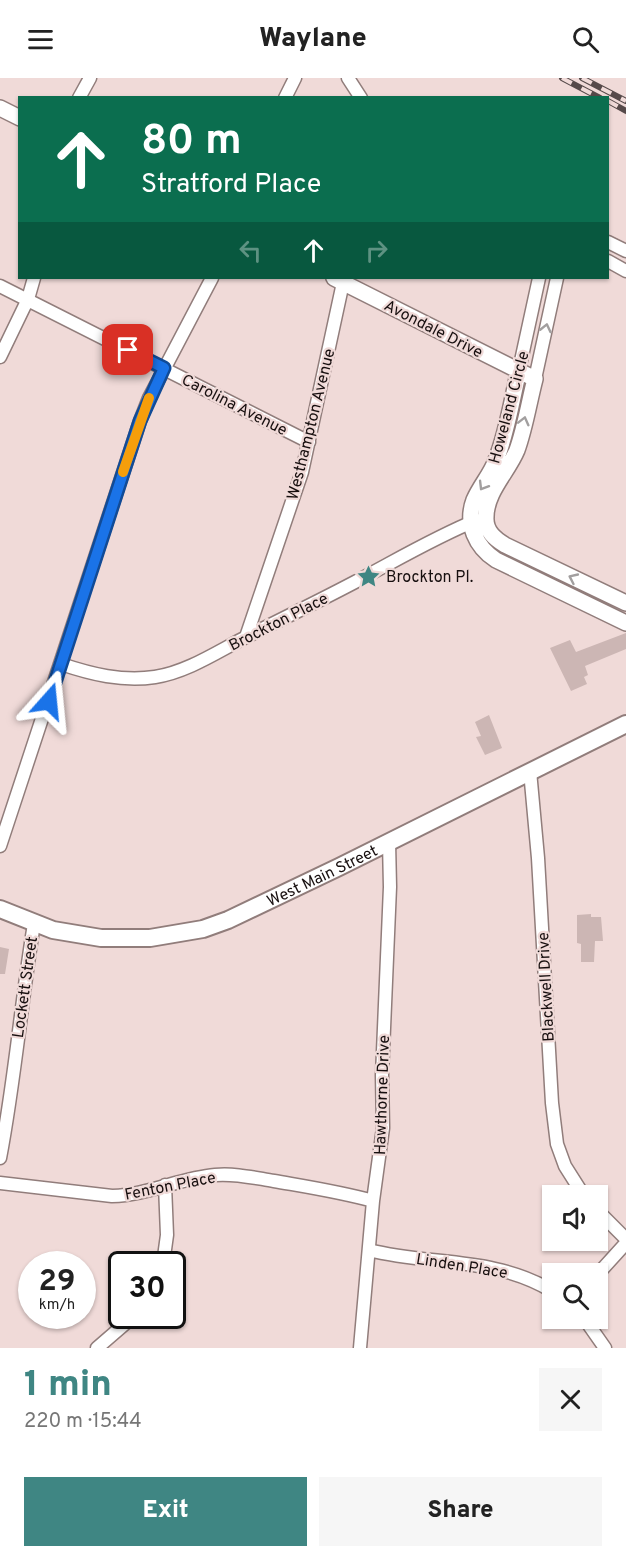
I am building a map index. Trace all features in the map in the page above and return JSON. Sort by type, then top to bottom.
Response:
[{"type":"main road","name":"West Main Street","points":[[0,909],[53,930],[102,939],[177,935],[228,920],[626,724]]},
{"type":"street","points":[[80,96],[90,78]]},
{"type":"street","points":[[286,96],[295,78]]},
{"type":"street","points":[[348,78],[360,96]]},
{"type":"street","points":[[0,108],[18,117]]},
{"type":"street","points":[[617,247],[609,262],[626,271]]},
{"type":"street","points":[[0,357],[28,299],[34,279]]},
{"type":"street","points":[[0,846],[140,421],[164,368],[211,279]]},
{"type":"street","name":"Avondale Drive","points":[[340,279],[535,379]]},
{"type":"street","name":"Westhampton Avenue","points":[[246,637],[294,495],[309,442],[340,279]]},
{"type":"street","points":[[539,280],[556,284]]},
{"type":"street","name":"Howeland Circle","points":[[539,280],[497,459],[475,498],[471,510],[478,520],[518,447],[556,284]]},
{"type":"street","name":"Carolina Avenue","points":[[0,286],[309,442]]},
{"type":"street","points":[[478,520],[487,526],[495,539],[626,603]]},
{"type":"street","points":[[478,520],[479,545],[486,553],[626,622]]},
{"type":"street","name":"Brockton Place","points":[[61,664],[88,673],[112,677],[154,677],[191,665],[303,610],[429,542],[478,520]]},
{"type":"street","points":[[590,605],[597,589]]},
{"type":"street","name":"Blackwell Drive","points":[[530,771],[538,858],[552,1103],[557,1144],[565,1166],[577,1185]]},
{"type":"street","name":"Hawthorne Drive","points":[[360,1348],[383,1128],[382,1076],[390,886],[389,842]]},
{"type":"street","name":"Lockett Street","points":[[0,1158],[34,924]]},
{"type":"street","name":"Fenton Place","points":[[0,1183],[112,1196],[147,1192],[187,1179],[218,1175],[241,1176],[341,1192],[374,1201]]},
{"type":"street","points":[[165,1185],[167,1235],[165,1251]]},
{"type":"street","points":[[607,1263],[626,1241],[608,1222]]},
{"type":"street","name":"Linden Place","points":[[369,1250],[384,1255],[415,1256],[494,1268],[525,1276],[542,1285]]},
{"type":"street","points":[[97,1348],[119,1329]]},
{"type":"street","points":[[592,1329],[605,1348]]},
{"type":"building","points":[[626,633],[626,649],[585,666],[588,675],[584,677],[587,684],[571,691],[550,648],[570,640],[576,652]]},
{"type":"building","points":[[489,715],[502,748],[485,755],[476,737],[481,736],[475,722]]},
{"type":"building","points":[[591,914],[591,917],[601,917],[603,941],[595,941],[594,962],[581,962],[581,944],[577,943],[577,915]]},
{"type":"building","points":[[0,947],[9,949],[5,974],[0,974]]},
{"type":"railway","points":[[562,78],[596,96]]},
{"type":"railway","points":[[582,78],[626,101]]},
{"type":"railway","points":[[609,102],[626,111]]},
{"type":"slow traffic","points":[[123,472],[149,398]]},
{"type":"place","name":"Brockton Pl.","points":[[368,576]]},
{"type":"route","points":[[49,701],[140,421],[164,368],[128,350]]}]
